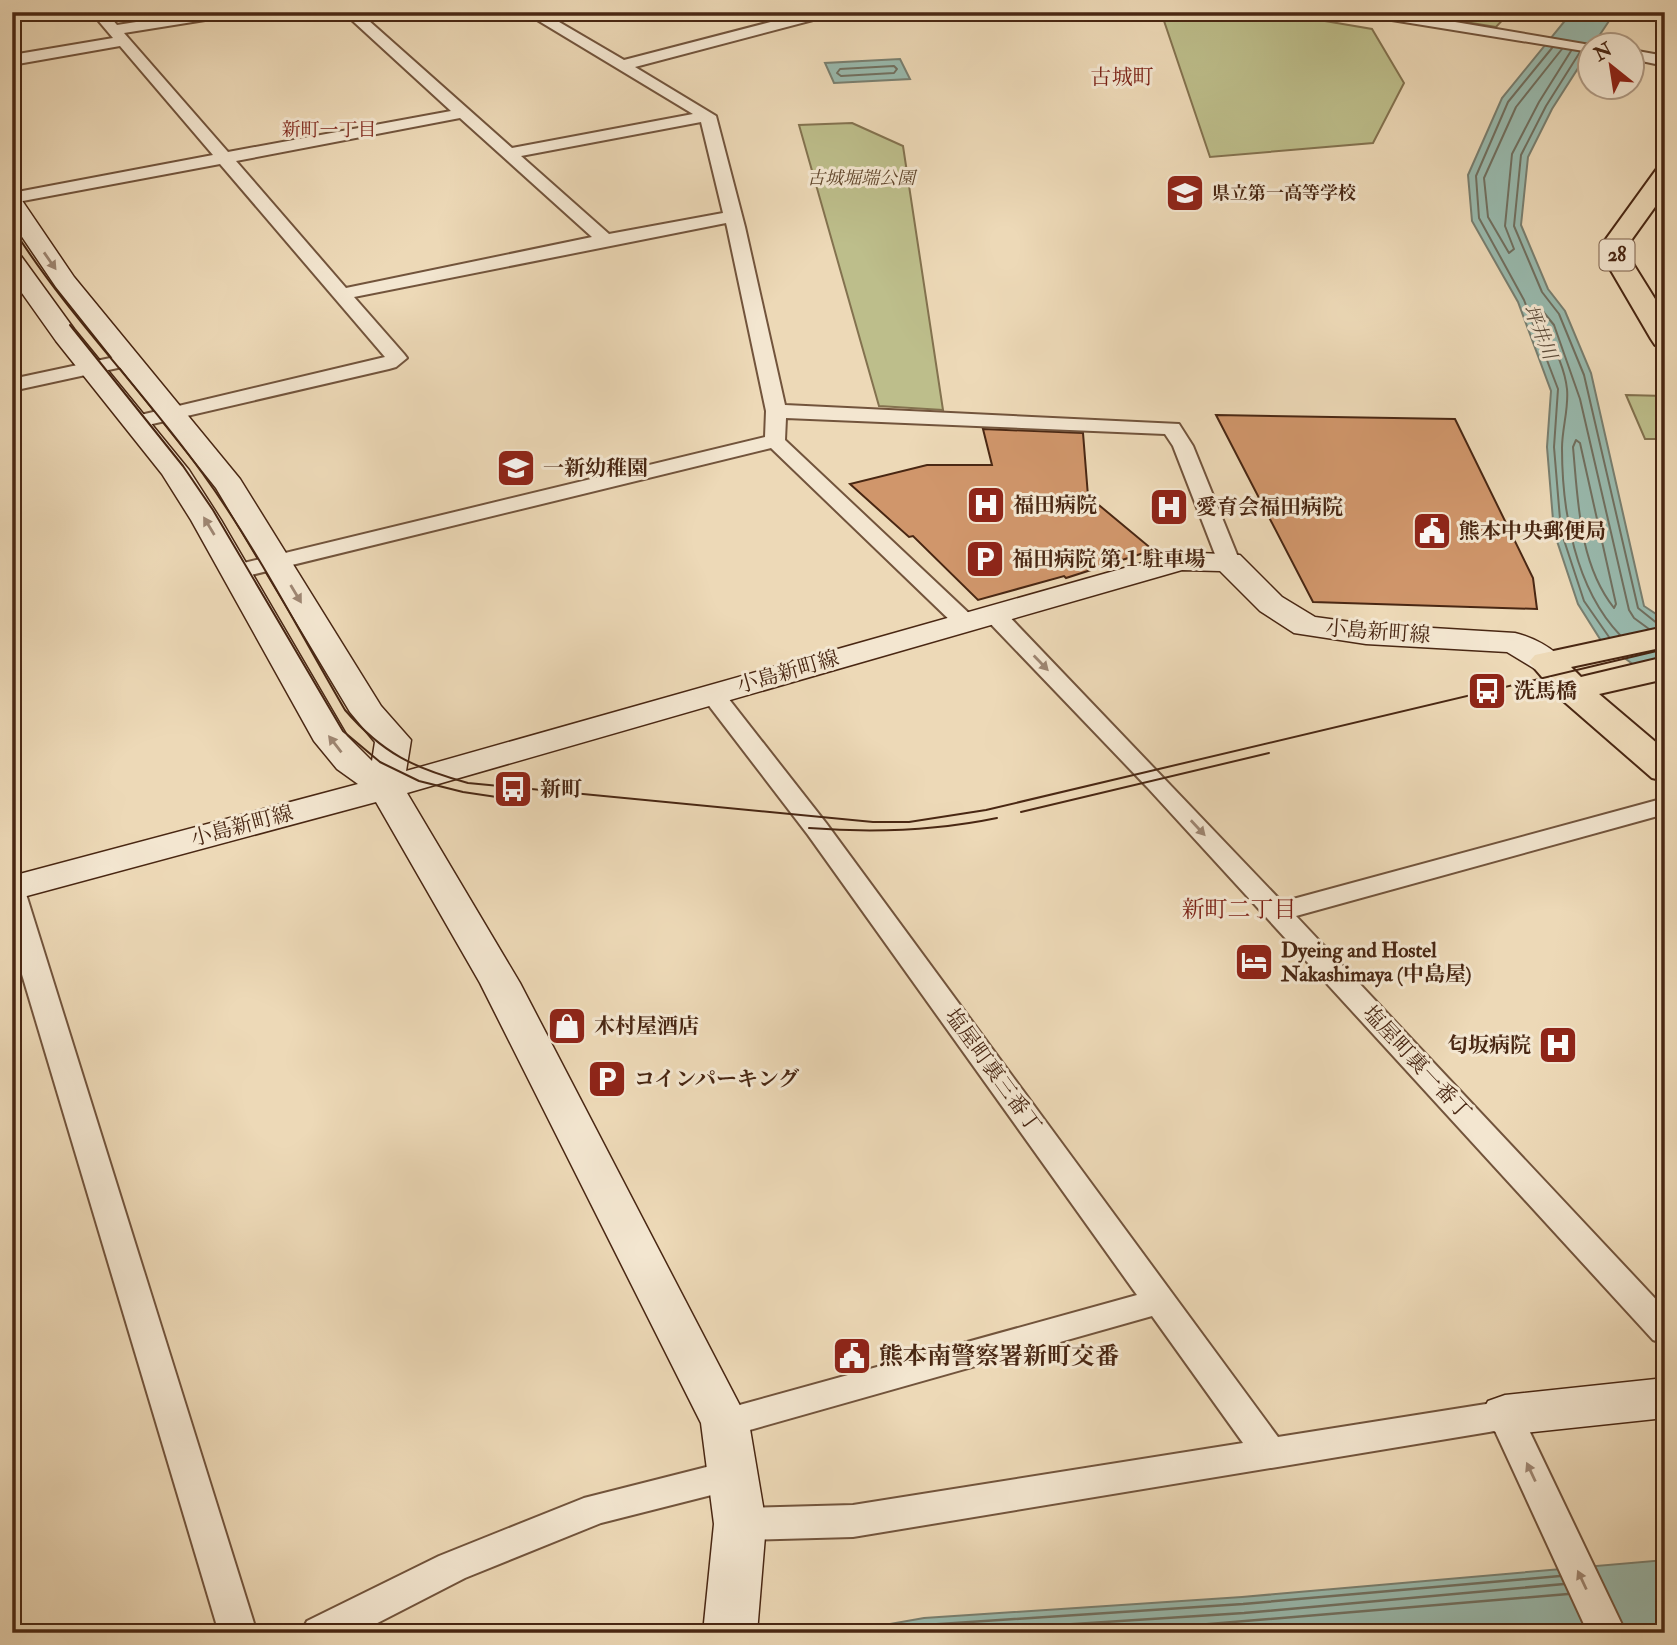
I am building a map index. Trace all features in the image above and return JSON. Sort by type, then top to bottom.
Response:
[{"type":"main road","name":"28","points":[[1660,323],[1619,262],[1614,246],[1665,176]]},
{"type":"main road","points":[[1547,662],[1665,637]]},
{"type":"main road","points":[[1547,662],[1573,690],[1665,770]]},
{"type":"main road","points":[[1573,690],[1665,668]]},
{"type":"street","points":[[99,12],[397,358],[389,363],[135,422]]},
{"type":"street","points":[[12,60],[230,12]]},
{"type":"street","points":[[350,12],[605,240]]},
{"type":"street","points":[[235,572],[775,441],[776,411],[736,227],[731,217],[708,116],[531,12]]},
{"type":"street","points":[[760,12],[777,23]]},
{"type":"street","points":[[623,65],[827,12]]},
{"type":"street","points":[[1367,12],[1434,17],[1483,30],[1576,46]]},
{"type":"street","points":[[1646,58],[1665,61]]},
{"type":"street","points":[[12,198],[463,113]]},
{"type":"street","points":[[510,153],[708,116]]},
{"type":"street","points":[[12,204],[65,282],[229,485],[367,712],[393,740],[386,788]]},
{"type":"street","points":[[342,294],[731,217]]},
{"type":"street","points":[[12,261],[92,368],[174,470],[332,741],[350,761],[386,788],[500,983],[725,1423],[740,1524],[732,1623]]},
{"type":"street","points":[[12,385],[129,360]]},
{"type":"street","points":[[776,411],[1172,428],[1182,446],[1229,562]]},
{"type":"street","name":"塩屋町裏一番丁","points":[[775,441],[979,618],[1277,912],[1665,1331]]},
{"type":"street","name":"小島新町線","points":[[12,888],[386,788],[1181,561],[1229,562],[1271,604],[1306,626],[1366,634],[1515,643],[1547,662]]},
{"type":"street","name":"塩屋町裏三番丁","points":[[712,694],[817,829],[1269,1452]]},
{"type":"street","points":[[1277,912],[1665,806]]},
{"type":"street","points":[[12,894],[238,1633]]},
{"type":"street","points":[[725,1423],[1161,1301]]},
{"type":"street","points":[[740,1524],[853,1521],[1505,1415],[1665,1398]]},
{"type":"street","points":[[1505,1415],[1607,1633]]},
{"type":"street","points":[[320,1633],[452,1567],[597,1509],[734,1475]]},
{"type":"green space","points":[[1161,12],[1272,12],[1372,29],[1404,83],[1373,143],[1210,157]]},
{"type":"green space","points":[[1447,12],[1510,12],[1496,27],[1440,18]]},
{"type":"green space","name":"古城堀端公園","points":[[852,123],[903,146],[943,410],[879,406],[799,125]]},
{"type":"green space","points":[[1626,395],[1665,396],[1665,439],[1645,439]]},
{"type":"water","name":"坪井川","points":[[1572,12],[1615,12],[1602,32],[1576,32],[1576,71],[1552,109],[1528,157],[1521,225],[1548,289],[1565,311],[1591,373],[1644,606],[1665,620],[1665,689],[1600,639],[1578,604],[1554,532],[1547,447],[1551,391],[1518,302],[1472,221],[1468,175],[1502,98]]},
{"type":"water","points":[[900,59],[910,79],[834,83],[825,63]]},
{"type":"water","points":[[1665,1560],[1665,1633],[839,1633],[924,1618],[1242,1597]]},
{"type":"building","name":"熊本中央郵便局","points":[[1216,415],[1455,419],[1533,578],[1537,609],[1313,602]]},
{"type":"building","name":"福田病院","points":[[983,429],[1083,433],[1088,496],[1153,550],[1066,578],[1064,576],[978,600],[913,536],[909,537],[850,484],[927,465],[992,465]]},
{"type":"tram line","points":[[12,227],[57,291],[180,443],[223,502],[345,710],[373,738],[401,757],[415,765],[468,783],[873,822],[909,822],[986,810],[1665,649]]},
{"type":"tram line","points":[[70,325],[183,466],[213,510],[343,731],[380,762],[419,781],[463,792],[510,799]]},
{"type":"tram line","points":[[1021,812],[1269,753]]},
{"type":"tram line","points":[[809,828],[903,830],[997,818]]},
{"type":"place","name":"県立第一高等学校","points":[[1185,193]]},
{"type":"place","name":"一新幼稚園","points":[[516,468]]},
{"type":"place","name":"福田病院","points":[[986,505]]},
{"type":"place","name":"愛育会福田病院","points":[[1169,507]]},
{"type":"place","name":"熊本中央郵便局","points":[[1432,531]]},
{"type":"place","name":"福田病院 第１駐車場","points":[[985,559]]},
{"type":"place","name":"洗馬橋","points":[[1487,691]]},
{"type":"place","name":"新町","points":[[513,789]]},
{"type":"place","name":"Dyeing and Hostel Nakashimaya (中島屋)","points":[[1254,962]]},
{"type":"place","name":"木村屋酒店","points":[[567,1026]]},
{"type":"place","name":"匂坂病院","points":[[1558,1045]]},
{"type":"place","name":"コインパーキング","points":[[607,1079]]},
{"type":"place","name":"熊本南警察署新町交番","points":[[852,1356]]},
{"type":"district","name":"古城町","points":[[1122,77]]},
{"type":"district","name":"新町一丁目","points":[[329,130]]},
{"type":"district","name":"新町二丁目","points":[[1239,909]]}]
